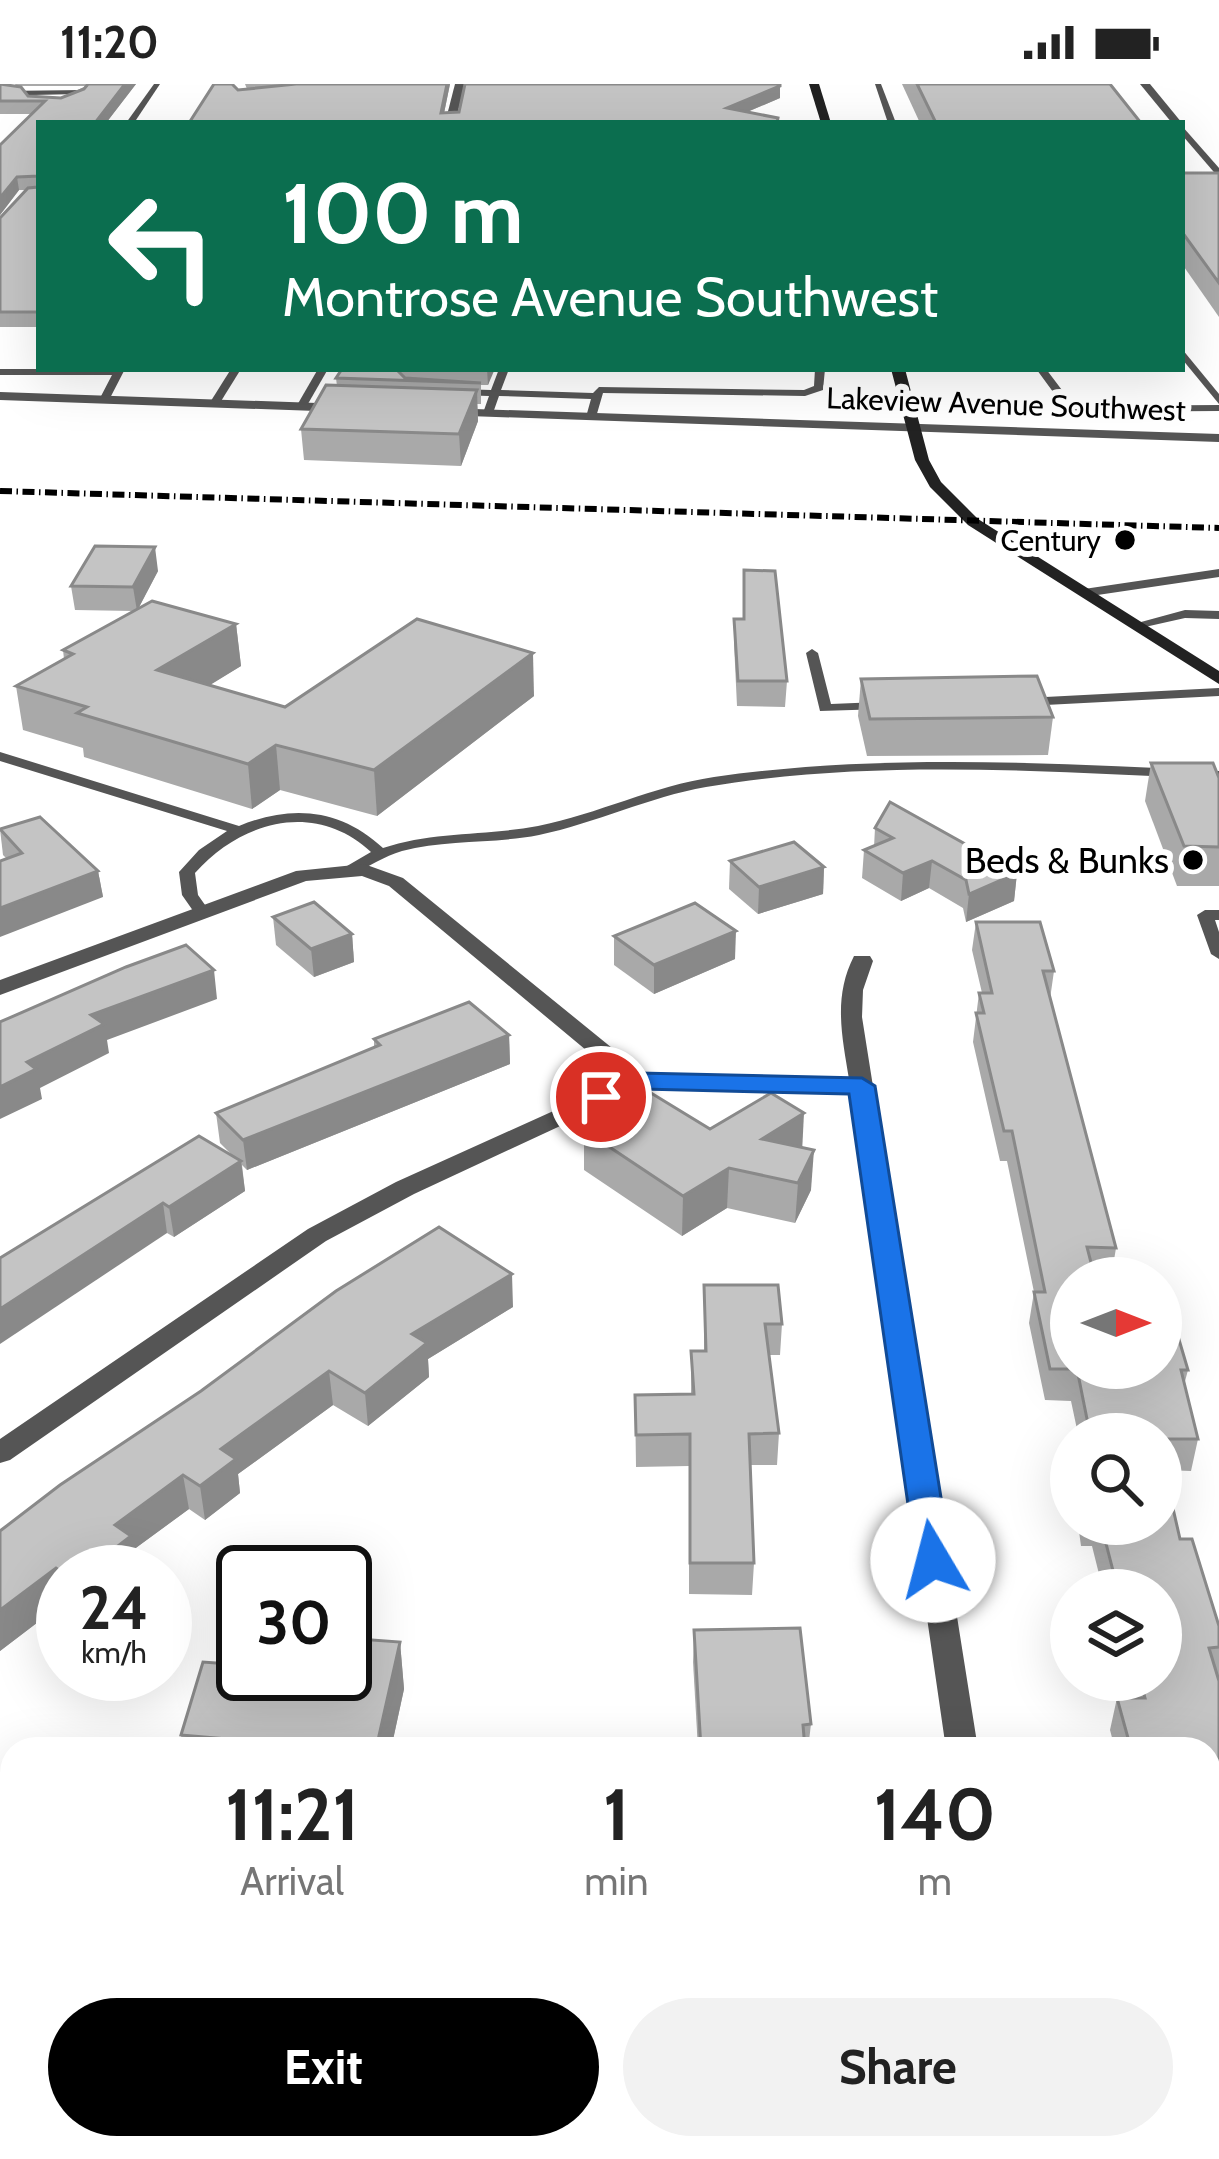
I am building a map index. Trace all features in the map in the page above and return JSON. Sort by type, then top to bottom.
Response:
[{"type":"main road","points":[[814,84],[825,120]]},
{"type":"main road","points":[[899,372],[934,484],[973,522],[1219,679]]},
{"type":"street","points":[[0,92],[7,84]]},
{"type":"street","points":[[451,120],[460,84]]},
{"type":"street","points":[[1145,84],[1175,120]]},
{"type":"street","points":[[1185,132],[1219,176]]},
{"type":"street","points":[[1201,176],[1219,176]]},
{"type":"street","points":[[0,396],[372,409]]},
{"type":"street","name":"Lakeview Avenue Southwest","points":[[418,411],[1219,438]]},
{"type":"street","points":[[0,988],[303,875],[352,869],[396,883],[638,1081]]},
{"type":"street","points":[[862,961],[850,1004],[960,1737]]},
{"type":"street","points":[[0,1453],[317,1235],[405,1188],[638,1081],[862,1086]]},
{"type":"lane","points":[[132,120],[157,84]]},
{"type":"lane","points":[[878,84],[891,120]]},
{"type":"lane","points":[[0,92],[27,92],[86,92],[73,103],[48,104],[34,102],[27,92]]},
{"type":"lane","points":[[1185,356],[1219,404]]},
{"type":"lane","points":[[0,371],[36,371]]},
{"type":"lane","points":[[104,400],[119,372]]},
{"type":"lane","points":[[214,404],[234,372]]},
{"type":"lane","points":[[301,407],[321,372]]},
{"type":"lane","points":[[488,413],[503,372]]},
{"type":"lane","points":[[591,417],[599,390],[615,386],[771,392],[819,388],[820,372]]},
{"type":"lane","points":[[1043,372],[1071,409],[1219,404]]},
{"type":"lane","points":[[451,392],[597,396]]},
{"type":"lane","points":[[768,423],[771,392]]},
{"type":"lane","points":[[1084,593],[1219,573]]},
{"type":"lane","points":[[1136,625],[1185,614],[1219,616]]},
{"type":"lane","points":[[812,653],[825,708],[893,706]]},
{"type":"lane","points":[[1007,703],[1219,692]]},
{"type":"lane","points":[[0,756],[238,830]]},
{"type":"lane","points":[[352,869],[378,850],[414,842],[471,842],[535,831],[706,782],[738,778],[911,767],[1219,775]]},
{"type":"lane","points":[[202,912],[190,895],[187,872],[238,830],[266,821],[318,820],[363,836],[378,850]]},
{"type":"lane","points":[[1219,915],[1205,915],[1219,954]]},
{"type":"building","points":[[0,84],[21,87],[28,96],[61,98],[88,84],[125,84],[97,120],[36,120],[36,176],[17,177],[0,198],[0,145],[45,101],[0,101]]},
{"type":"building","points":[[214,84],[232,84],[238,90],[296,84],[447,84],[441,113],[459,112],[465,84],[780,84],[727,108],[778,120],[191,120]]},
{"type":"building","points":[[917,84],[1110,84],[1139,120],[935,120]]},
{"type":"building","points":[[1185,173],[1219,173],[1219,283],[1185,236]]},
{"type":"building","points":[[36,187],[36,312],[0,312],[0,218],[28,188]]},
{"type":"building","points":[[340,372],[399,372],[405,378],[481,383],[336,378]]},
{"type":"building","points":[[326,385],[477,390],[459,434],[301,429]]},
{"type":"building","points":[[95,546],[155,547],[133,587],[71,586]]},
{"type":"building","points":[[744,570],[775,571],[787,681],[738,681],[734,619],[744,619]]},
{"type":"building","points":[[152,601],[236,624],[157,670],[285,707],[417,619],[533,653],[374,770],[276,745],[248,764],[77,713],[87,707],[16,686],[73,654],[63,650]]},
{"type":"building","points":[[1037,676],[1053,717],[870,719],[861,679]]},
{"type":"building","points":[[1151,763],[1213,763],[1219,778],[1219,847],[1184,846]]},
{"type":"building","points":[[890,802],[1017,873],[969,894],[966,880],[932,861],[903,873],[864,850],[893,838],[875,828]]},
{"type":"building","points":[[40,817],[98,871],[0,908],[0,861],[22,853],[0,829]]},
{"type":"building","points":[[794,842],[824,867],[759,887],[730,861]]},
{"type":"building","points":[[314,902],[352,934],[311,949],[273,917]]},
{"type":"building","points":[[695,903],[736,931],[654,965],[614,936]]},
{"type":"building","points":[[976,922],[1040,922],[1054,971],[1043,971],[1116,1248],[1087,1247],[1090,1257],[1050,1257],[1050,1369],[1034,1292],[1045,1292],[1012,1131],[1004,1131],[976,1013],[984,1013],[979,993],[992,993]]},
{"type":"building","points":[[186,945],[214,970],[91,1015],[104,1024],[27,1062],[36,1069],[0,1087],[0,1022]]},
{"type":"building","points":[[469,1002],[509,1035],[243,1140],[216,1113],[380,1045],[374,1039]]},
{"type":"building","points":[[651,1093],[710,1129],[771,1093],[804,1113],[762,1139],[814,1150],[798,1183],[729,1168],[683,1196],[584,1130]]},
{"type":"building","points":[[199,1136],[241,1161],[169,1207],[163,1203],[0,1309],[0,1258]]},
{"type":"building","points":[[439,1227],[512,1274],[412,1334],[427,1343],[365,1393],[329,1371],[221,1449],[236,1459],[200,1486],[183,1475],[115,1525],[131,1536],[119,1545],[36,1545],[36,1583],[0,1610],[0,1531],[336,1291]]},
{"type":"building","points":[[704,1285],[778,1285],[782,1324],[765,1324],[779,1433],[749,1434],[754,1563],[690,1563],[690,1434],[636,1435],[635,1395],[694,1394],[691,1351],[706,1351]]},
{"type":"building","points":[[1182,1374],[1198,1439],[1182,1439],[1182,1413],[1086,1413],[1081,1389],[1182,1389]]},
{"type":"building","points":[[1182,1539],[1192,1539],[1219,1626],[1219,1647],[1209,1648],[1219,1681],[1219,1737],[1128,1737],[1118,1701],[1182,1701],[1182,1569],[1113,1569],[1106,1545],[1182,1545]]},
{"type":"building","points":[[800,1628],[811,1724],[803,1725],[804,1737],[700,1737],[694,1630]]},
{"type":"building","points":[[372,1640],[400,1642],[379,1737],[181,1735],[203,1662],[216,1663],[216,1701],[372,1701]]},
{"type":"railway","points":[[0,491],[1219,528]]},
{"type":"place","name":"Century","points":[[1125,540]]},
{"type":"place","name":"Beds & Bunks","points":[[1193,860]]},
{"type":"route","points":[[601,1097],[638,1081],[862,1086],[933,1560]]}]
